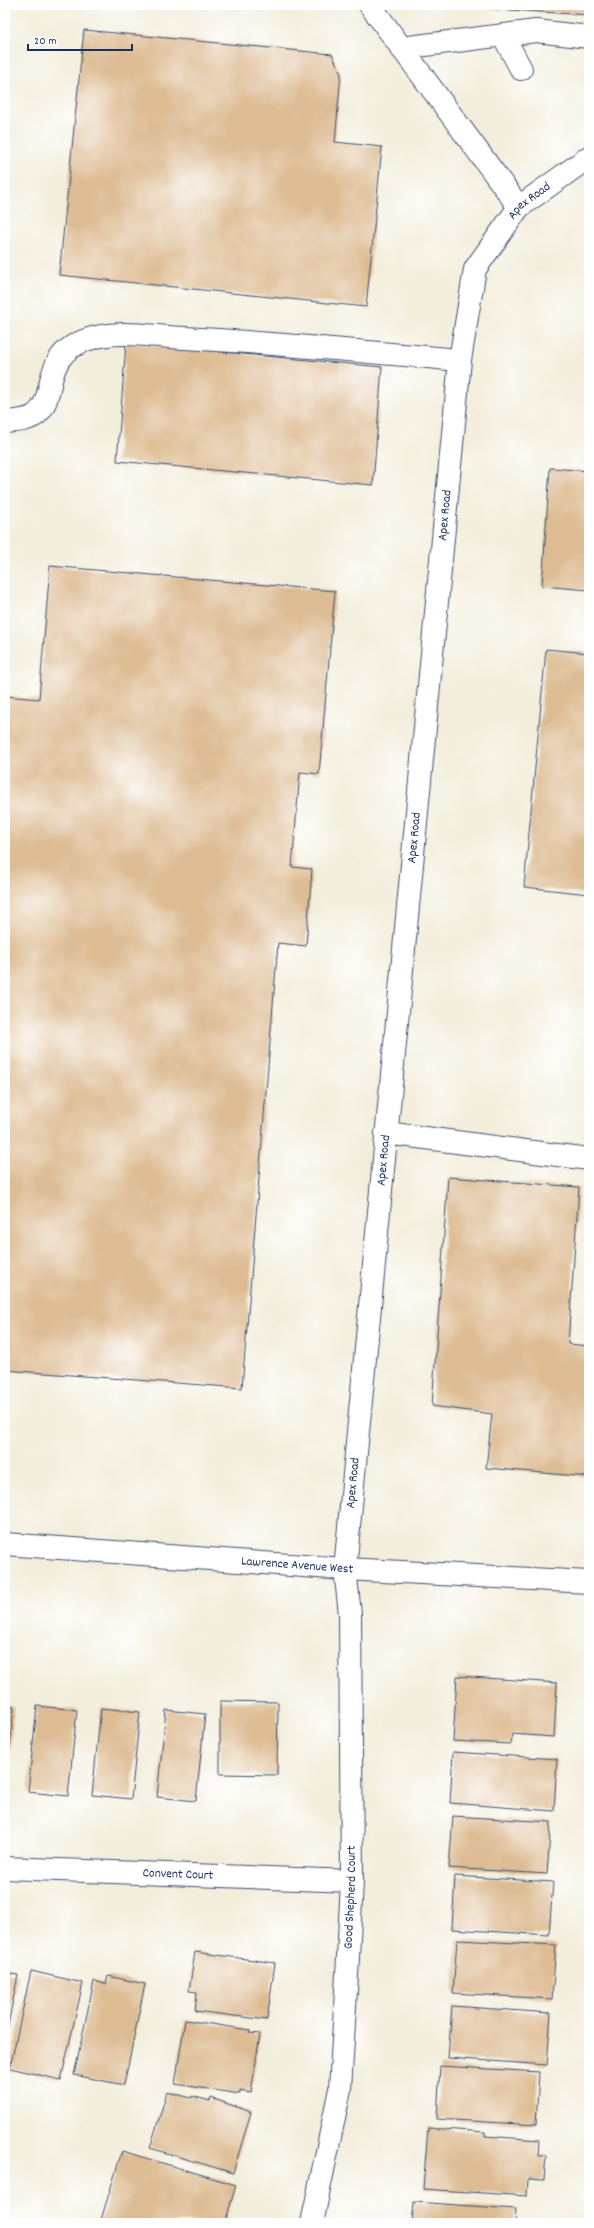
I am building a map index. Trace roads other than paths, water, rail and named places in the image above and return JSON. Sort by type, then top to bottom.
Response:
[{"type":"street","points":[[370,5],[519,207]]},
{"type":"street","points":[[401,48],[536,31],[589,37]]},
{"type":"street","points":[[503,35],[521,69]]},
{"type":"street","name":"Apex Road","points":[[345,1569],[460,360],[475,269],[519,207],[589,157]]},
{"type":"street","points":[[5,422],[24,420],[35,415],[42,407],[56,363],[63,354],[73,346],[89,339],[112,334],[237,341],[460,360]]},
{"type":"street","points":[[386,1133],[589,1158]]},
{"type":"street","name":"Lawrence Avenue West","points":[[5,1544],[345,1569],[589,1582]]},
{"type":"street","name":"Good Shepherd Court","points":[[312,2223],[340,2089],[352,1881],[350,1614],[345,1569]]},
{"type":"street","name":"Convent Court","points":[[5,1868],[352,1881]]}]
